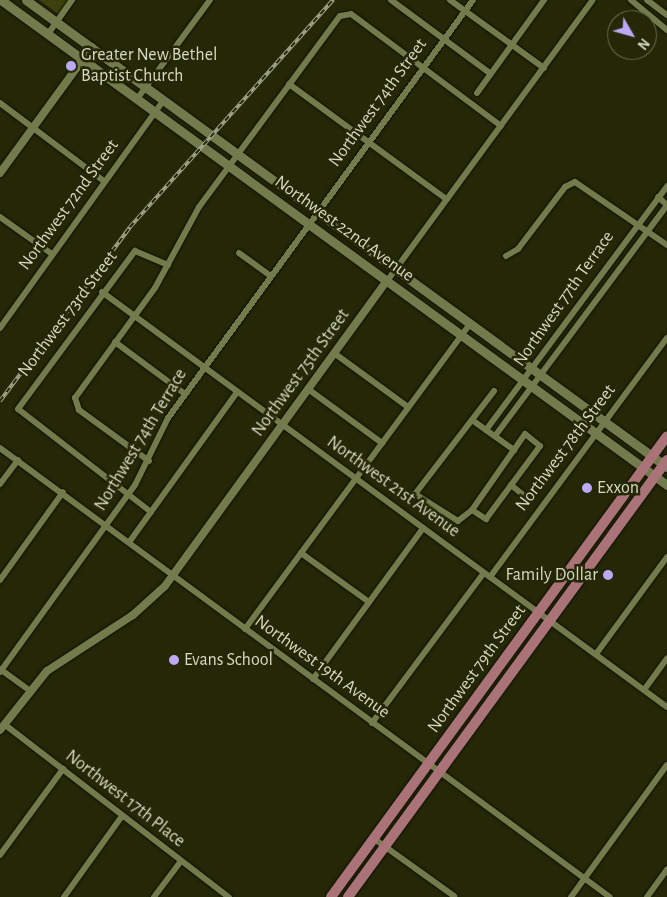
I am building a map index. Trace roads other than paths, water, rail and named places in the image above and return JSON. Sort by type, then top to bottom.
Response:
[{"type":"main road","name":"Northwest 22nd Avenue","points":[[1,0],[667,485]]},
{"type":"main road","name":"Northwest 22nd Avenue","points":[[26,0],[536,372],[652,456],[666,464]]},
{"type":"main road","name":"Northwest 79th Street","points":[[330,897],[667,436]]},
{"type":"main road","name":"Northwest 79th Street","points":[[348,897],[655,476],[666,464]]},
{"type":"main road","points":[[596,533],[608,540]]},
{"type":"main road","points":[[477,696],[489,705]]},
{"type":"street","points":[[48,34],[72,0]]},
{"type":"street","points":[[137,99],[210,0]]},
{"type":"street","points":[[391,0],[491,74]]},
{"type":"street","points":[[450,0],[544,68]]},
{"type":"street","name":"Northwest 74th Street","points":[[308,224],[473,0]]},
{"type":"street","points":[[477,93],[544,0]]},
{"type":"street","name":"Northwest 75th Street","points":[[2,727],[29,690],[70,652],[133,616],[174,575],[282,424],[593,0]]},
{"type":"street","points":[[631,0],[667,30]]},
{"type":"street","points":[[647,0],[667,15]]},
{"type":"street","points":[[148,461],[77,405],[79,391],[134,316],[168,265],[200,207],[288,84],[340,16],[351,14],[501,126]]},
{"type":"street","points":[[0,173],[92,48]]},
{"type":"street","points":[[288,84],[446,199]]},
{"type":"street","name":"Northwest 72nd Street","points":[[0,328],[164,100]]},
{"type":"street","points":[[0,103],[104,181]]},
{"type":"street","points":[[506,256],[518,249],[565,187],[575,182],[667,245]]},
{"type":"street","name":"Northwest 77th Terrace","points":[[495,436],[532,387],[536,372],[637,223],[667,186]]},
{"type":"street","points":[[658,198],[667,205]]},
{"type":"street","name":"Northwest 77th Terrace","points":[[486,430],[524,381],[536,372],[667,205]]},
{"type":"street","points":[[0,217],[52,254]]},
{"type":"street","name":"Northwest 74th Terrace","points":[[0,671],[128,496],[185,394],[308,224]]},
{"type":"street","name":"Northwest 73rd Street","points":[[128,496],[18,412],[93,303],[135,251],[168,265]]},
{"type":"street","points":[[239,253],[271,276]]},
{"type":"street","name":"Northwest 21st Avenue","points":[[102,292],[667,706]]},
{"type":"street","points":[[245,629],[470,324]]},
{"type":"street","name":"Northwest 78th Street","points":[[372,722],[487,575],[548,501],[667,338]]},
{"type":"street","points":[[114,342],[185,394]]},
{"type":"street","points":[[334,353],[408,407]]},
{"type":"street","points":[[308,389],[382,443]]},
{"type":"street","points":[[472,510],[486,519],[540,446],[525,434],[472,510],[458,520],[450,520],[415,494],[494,391]]},
{"type":"street","points":[[130,541],[237,392]]},
{"type":"street","points":[[472,420],[514,450]]},
{"type":"street","points":[[0,448],[18,460],[0,484]]},
{"type":"street","name":"Northwest 19th Avenue","points":[[18,460],[108,524],[245,629],[610,897]]},
{"type":"street","points":[[511,486],[528,498]]},
{"type":"street","points":[[0,580],[64,492]]},
{"type":"street","points":[[128,496],[151,512]]},
{"type":"street","points":[[313,679],[423,528]]},
{"type":"street","points":[[301,553],[369,602]]},
{"type":"street","points":[[596,654],[667,557]]},
{"type":"street","points":[[644,690],[667,658]]},
{"type":"street","points":[[0,671],[29,690]]},
{"type":"street","name":"Northwest 17th Place","points":[[2,727],[63,769],[229,897]]},
{"type":"street","points":[[570,897],[667,765]]},
{"type":"street","points":[[0,855],[63,769]]},
{"type":"street","points":[[64,897],[122,816]]},
{"type":"street","points":[[373,838],[454,896]]},
{"type":"street","points":[[154,897],[181,861]]},
{"type":"street","points":[[646,897],[667,868]]},
{"type":"railway","points":[[0,401],[130,227],[333,0]]},
{"type":"place","name":"Greater New Bethel Baptist Church","points":[[71,66]]},
{"type":"place","name":"Exxon","points":[[587,488]]},
{"type":"place","name":"Family Dollar","points":[[608,575]]},
{"type":"place","name":"Evans School","points":[[174,660]]}]
